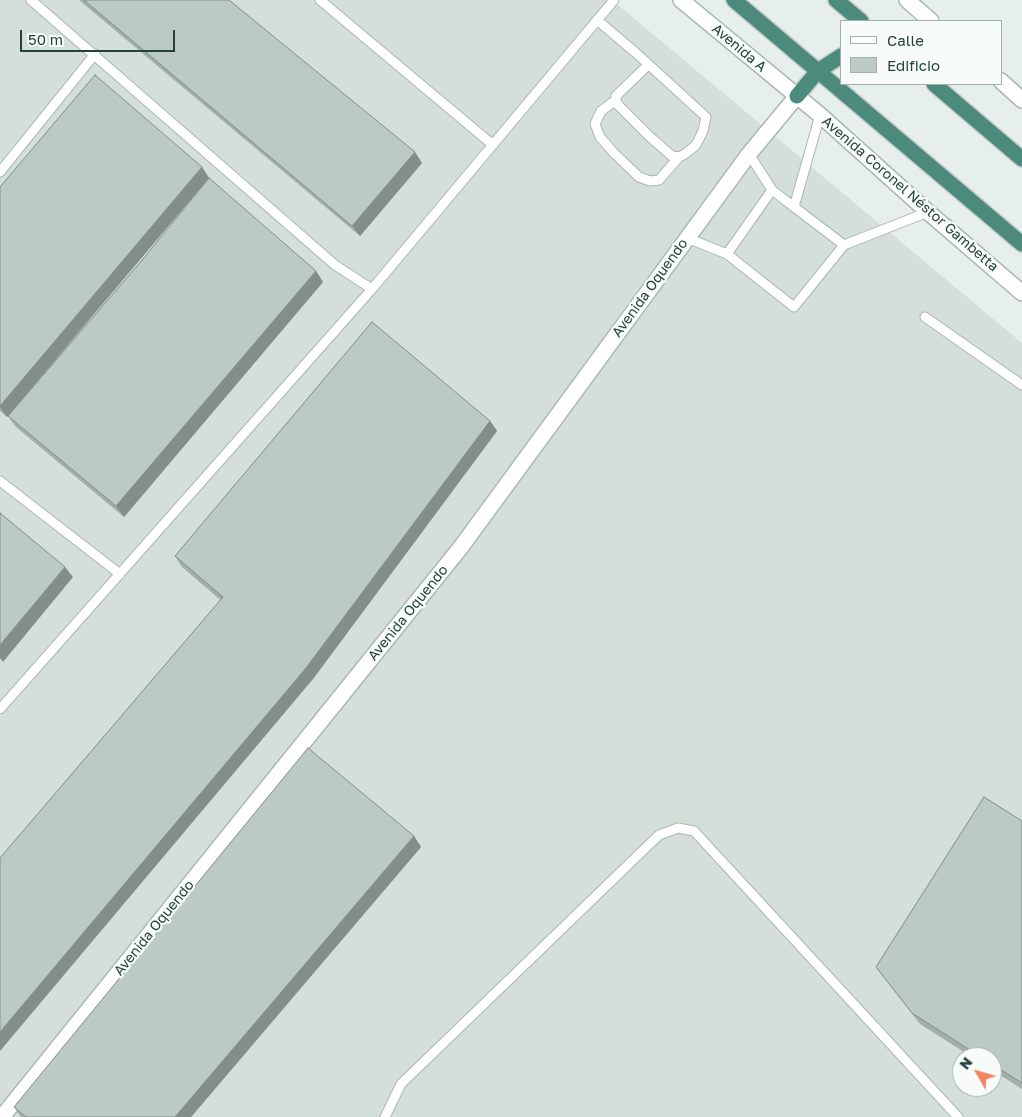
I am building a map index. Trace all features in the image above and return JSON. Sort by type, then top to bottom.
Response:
[{"type":"highway","points":[[734,0],[1022,244]]},
{"type":"highway","points":[[836,0],[860,20]]},
{"type":"highway","points":[[797,96],[818,71],[840,57]]},
{"type":"highway","points":[[935,85],[1022,159]]},
{"type":"street","name":"Avenida A","points":[[681,0],[797,96]]},
{"type":"street","points":[[907,0],[930,20]]},
{"type":"street","points":[[1002,82],[1022,100]]},
{"type":"street","name":"Avenida Coronel Néstor Gambetta","points":[[797,96],[1022,293]]},
{"type":"street","name":"Avenida Oquendo","points":[[2,1117],[461,546],[749,154],[797,96]]},
{"type":"lane","points":[[31,0],[335,265],[372,289]]},
{"type":"lane","points":[[320,0],[493,145]]},
{"type":"lane","points":[[0,709],[372,289],[614,0]]},
{"type":"lane","points":[[597,20],[648,65],[706,117],[703,131],[696,145],[679,158],[660,180],[650,181],[640,176],[613,152],[600,137],[595,124],[601,111],[616,100],[616,96],[648,65]]},
{"type":"lane","points":[[0,172],[95,54]]},
{"type":"lane","points":[[616,100],[618,105],[649,136],[672,156],[679,158]]},
{"type":"lane","points":[[794,206],[820,115]]},
{"type":"lane","points":[[749,154],[772,190],[844,245]]},
{"type":"lane","points":[[727,254],[772,190]]},
{"type":"lane","points":[[687,238],[727,254],[794,307],[844,245],[928,212]]},
{"type":"lane","points":[[925,317],[1022,385]]},
{"type":"lane","points":[[0,481],[120,574]]},
{"type":"lane","points":[[385,1117],[401,1084],[660,835],[678,828],[694,831],[958,1117]]},
{"type":"shaded area","points":[[0,0],[612,0],[1022,343],[1022,1117],[0,1117]]},
{"type":"building","points":[[84,0],[229,0],[415,152],[352,226]]},
{"type":"building","points":[[95,75],[202,167],[0,406],[0,187]]},
{"type":"building","points":[[209,178],[316,271],[116,506],[8,416],[143,259]]},
{"type":"building","points":[[372,322],[490,421],[306,668],[0,1032],[0,858],[223,597],[175,556]]},
{"type":"building","points":[[0,513],[65,567],[0,645]]},
{"type":"building","points":[[308,748],[414,836],[175,1117],[26,1117],[14,1107]]},
{"type":"building","points":[[984,797],[1022,821],[1022,1083],[1002,1070],[1002,1047],[965,1047],[912,1013],[876,967]]}]
